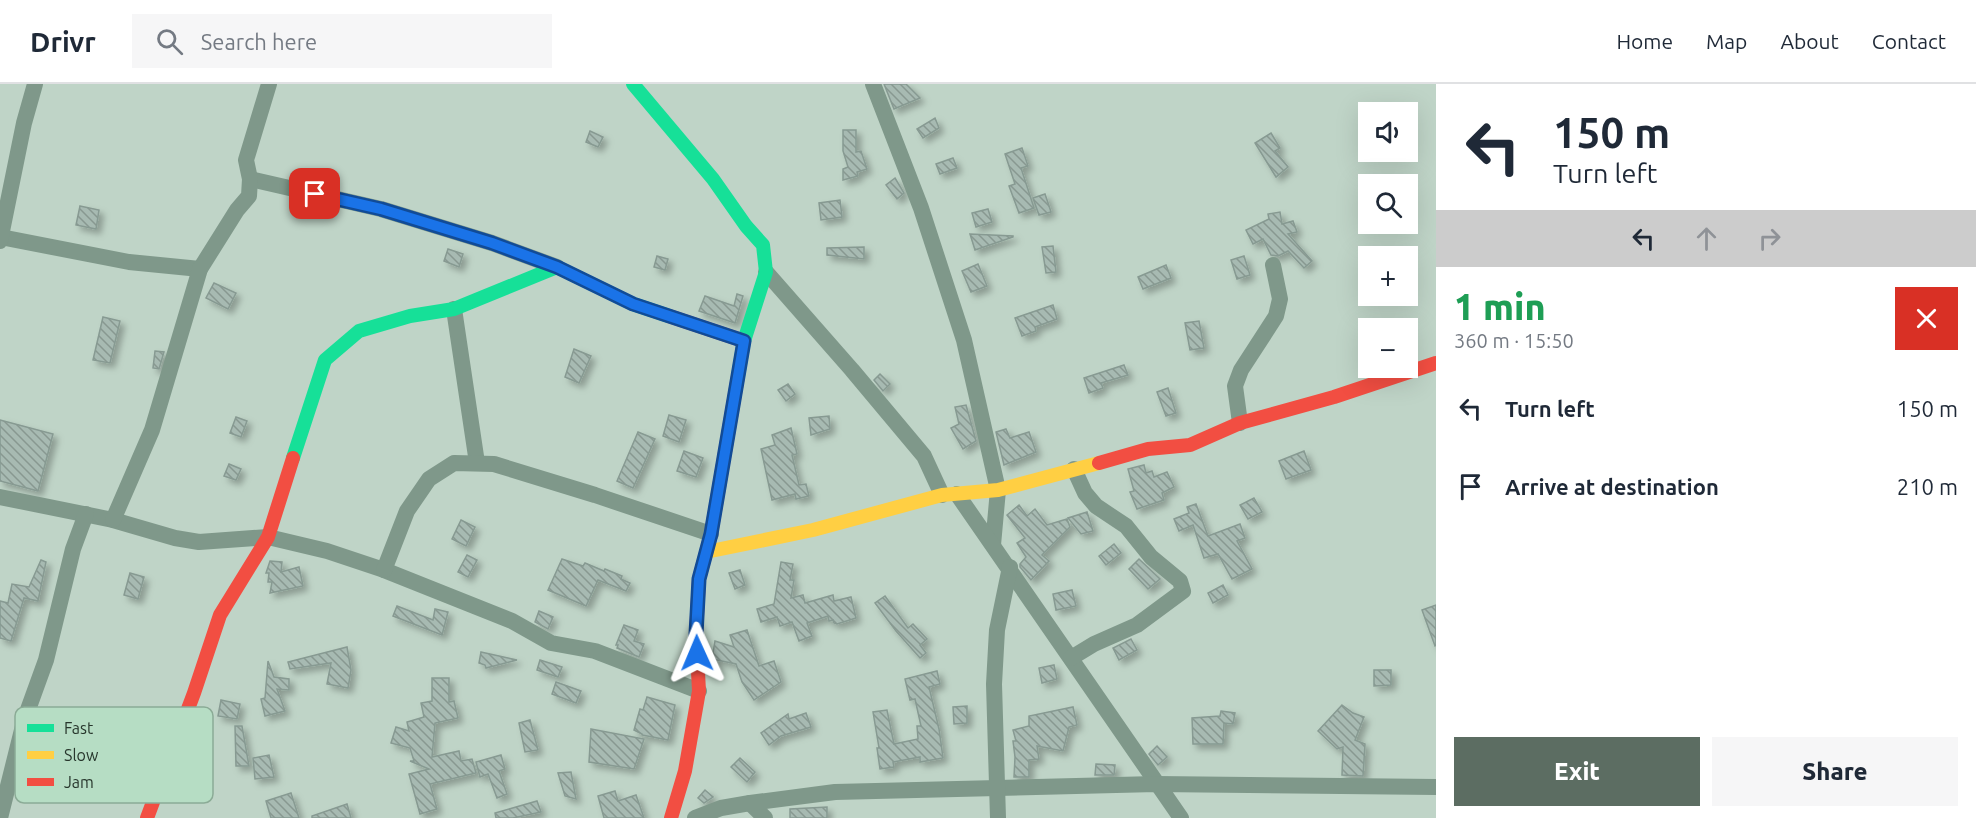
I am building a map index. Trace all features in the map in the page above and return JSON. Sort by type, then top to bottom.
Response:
[{"type":"street","points":[[34,84],[1,239],[129,262],[200,269]]},
{"type":"street","points":[[113,520],[152,430],[200,269],[237,210],[249,196],[250,179],[246,160],[269,84]]},
{"type":"street","points":[[633,84],[686,146],[746,226],[764,245],[766,272],[744,341],[711,534],[699,579],[696,634],[699,691],[685,771],[671,818]]},
{"type":"street","points":[[873,84],[921,208],[964,340],[998,490],[993,545]]},
{"type":"street","points":[[250,179],[381,209],[492,243],[557,267],[633,304],[744,341]]},
{"type":"street","points":[[1240,423],[1235,386],[1241,370],[1276,316],[1280,298],[1273,265]]},
{"type":"street","points":[[189,707],[220,615],[268,537],[325,360],[359,330],[410,316],[454,309],[557,267]]},
{"type":"street","points":[[766,272],[924,456],[950,494],[1010,567],[1181,818]]},
{"type":"street","points":[[454,309],[477,464]]},
{"type":"street","points":[[706,552],[813,530],[950,494],[998,490],[1148,449],[1190,446],[1240,423],[1335,397],[1436,363]]},
{"type":"street","points":[[384,570],[407,511],[429,479],[454,463],[494,464],[506,467],[711,534]]},
{"type":"street","points":[[1071,658],[1094,644],[1137,625],[1183,591],[1180,581],[1151,557],[1126,526],[1096,506],[1085,493],[1074,469]]},
{"type":"street","points":[[0,497],[113,520],[175,538],[199,542],[268,537],[327,551],[384,570],[512,621],[551,643],[595,651],[699,691]]},
{"type":"street","points":[[29,707],[46,660],[70,559],[86,514]]},
{"type":"street","points":[[998,818],[994,684],[997,630],[1010,567]]},
{"type":"street","points":[[0,818],[15,758]]},
{"type":"street","points":[[695,818],[721,808],[750,802],[835,792],[1156,784],[1436,787]]},
{"type":"street","points":[[750,802],[765,818]]},
{"type":"street","points":[[147,818],[153,803]]},
{"type":"building","points":[[884,84],[906,84],[920,98],[894,109]]},
{"type":"building","points":[[935,118],[939,128],[923,138],[917,129]]},
{"type":"building","points":[[843,130],[856,130],[856,152],[861,151],[867,169],[857,172],[858,176],[843,180],[843,169],[848,167],[843,151]]},
{"type":"building","points":[[590,131],[603,137],[598,147],[586,142]]},
{"type":"building","points":[[1271,133],[1280,148],[1275,151],[1288,167],[1276,177],[1255,143]]},
{"type":"building","points":[[1022,148],[1028,166],[1021,168],[1034,208],[1019,213],[1009,186],[1015,184],[1005,154]]},
{"type":"building","points":[[953,158],[957,168],[940,174],[936,164]]},
{"type":"building","points":[[895,178],[904,193],[897,199],[886,185]]},
{"type":"building","points":[[1045,194],[1051,212],[1039,215],[1033,198]]},
{"type":"building","points":[[840,200],[842,217],[821,220],[819,203]]},
{"type":"building","points":[[80,206],[99,210],[96,229],[76,225]]},
{"type":"building","points":[[988,209],[992,222],[976,227],[972,213]]},
{"type":"building","points":[[1280,212],[1282,224],[1293,221],[1297,232],[1288,234],[1312,261],[1304,268],[1288,251],[1278,256],[1271,255],[1263,239],[1253,244],[1246,230],[1269,219],[1268,214]]},
{"type":"building","points":[[970,234],[1013,236],[1013,237],[975,250]]},
{"type":"building","points":[[1053,246],[1056,272],[1046,273],[1042,247]]},
{"type":"building","points":[[864,247],[864,259],[827,255],[827,248]]},
{"type":"building","points":[[448,249],[463,254],[459,267],[444,261]]},
{"type":"building","points":[[657,256],[668,259],[665,270],[654,267]]},
{"type":"building","points":[[1244,256],[1250,275],[1237,279],[1231,260]]},
{"type":"building","points":[[978,264],[987,286],[971,292],[962,271]]},
{"type":"building","points":[[1166,265],[1171,278],[1143,289],[1138,277]]},
{"type":"building","points":[[214,283],[236,293],[228,309],[206,298]]},
{"type":"building","points":[[737,294],[743,296],[735,323],[699,311],[705,296],[734,306]]},
{"type":"building","points":[[1053,305],[1057,319],[1035,327],[1036,331],[1022,336],[1015,318]]},
{"type":"building","points":[[103,317],[120,321],[110,363],[93,360]]},
{"type":"building","points":[[1199,321],[1204,348],[1190,350],[1185,323]]},
{"type":"building","points":[[574,349],[591,356],[579,383],[565,377]]},
{"type":"building","points":[[155,351],[164,352],[159,369],[153,368]]},
{"type":"building","points":[[1124,365],[1128,375],[1101,383],[1103,388],[1089,393],[1084,378]]},
{"type":"building","points":[[880,374],[890,384],[883,391],[874,380]]},
{"type":"building","points":[[788,384],[795,394],[786,401],[778,390]]},
{"type":"building","points":[[1168,388],[1176,413],[1166,416],[1157,392]]},
{"type":"building","points":[[966,405],[976,441],[963,449],[951,428],[959,424],[955,407]]},
{"type":"building","points":[[669,415],[686,420],[679,442],[663,436]]},
{"type":"building","points":[[829,416],[830,429],[811,435],[809,418]]},
{"type":"building","points":[[236,417],[247,421],[241,437],[230,433]]},
{"type":"building","points":[[0,420],[53,434],[38,491],[0,481]]},
{"type":"building","points":[[791,428],[797,454],[792,455],[799,485],[806,484],[809,496],[796,499],[795,494],[772,500],[761,449],[775,445],[772,435]]},
{"type":"building","points":[[1006,429],[1010,438],[1029,432],[1036,452],[1004,465],[996,432]]},
{"type":"building","points":[[638,432],[655,439],[633,488],[617,481]]},
{"type":"building","points":[[684,451],[703,458],[696,477],[677,471]]},
{"type":"building","points":[[1304,451],[1311,470],[1286,479],[1279,461]]},
{"type":"building","points":[[229,464],[241,469],[236,480],[224,476]]},
{"type":"building","points":[[1144,465],[1146,473],[1152,471],[1154,477],[1167,472],[1174,487],[1162,493],[1164,500],[1137,509],[1130,492],[1134,491],[1128,469]]},
{"type":"building","points":[[1254,498],[1262,512],[1248,519],[1240,505]]},
{"type":"building","points":[[1196,504],[1208,536],[1240,524],[1245,538],[1237,541],[1252,569],[1232,579],[1218,554],[1204,558],[1193,525],[1179,531],[1174,519],[1189,513],[1187,507]]},
{"type":"building","points":[[1019,505],[1027,516],[1035,509],[1047,525],[1067,519],[1070,527],[1042,555],[1049,561],[1031,580],[1020,567],[1026,557],[1017,543],[1025,538],[1007,515]]},
{"type":"building","points":[[1087,512],[1093,531],[1081,534],[1068,518]]},
{"type":"building","points":[[461,520],[475,527],[466,546],[452,539]]},
{"type":"building","points":[[1114,544],[1121,553],[1106,565],[1099,556]]},
{"type":"building","points":[[467,555],[477,560],[468,577],[458,572]]},
{"type":"building","points":[[562,559],[583,566],[585,563],[604,571],[605,569],[622,576],[621,579],[630,583],[626,591],[598,580],[586,606],[548,590]]},
{"type":"building","points":[[1139,559],[1160,579],[1148,589],[1129,569]]},
{"type":"building","points":[[41,560],[46,562],[38,601],[24,598],[11,641],[0,638],[0,601],[8,603],[12,584],[29,587]]},
{"type":"building","points":[[270,561],[282,562],[281,572],[299,567],[303,586],[270,593],[272,582],[268,582],[269,573],[266,573]]},
{"type":"building","points":[[781,562],[793,564],[790,580],[794,580],[791,598],[803,595],[805,603],[833,595],[834,601],[851,597],[856,618],[837,624],[833,620],[829,621],[828,616],[807,623],[812,636],[799,641],[792,622],[780,626],[777,617],[761,622],[757,609],[774,604]]},
{"type":"building","points":[[740,570],[745,585],[735,589],[729,573]]},
{"type":"building","points":[[130,573],[144,577],[138,599],[124,595]]},
{"type":"building","points":[[1223,585],[1228,595],[1213,603],[1208,593]]},
{"type":"building","points":[[1072,590],[1076,606],[1056,610],[1053,594]]},
{"type":"building","points":[[885,596],[908,628],[913,624],[927,639],[920,645],[926,653],[920,658],[875,603]]},
{"type":"building","points":[[1436,605],[1436,645],[1435,646],[1422,610]]},
{"type":"building","points":[[397,606],[433,620],[435,609],[448,612],[442,635],[393,616]]},
{"type":"building","points":[[539,611],[553,617],[548,629],[535,622]]},
{"type":"building","points":[[624,625],[638,630],[634,641],[644,644],[639,657],[617,648],[618,645],[616,645]]},
{"type":"building","points":[[747,630],[759,666],[774,661],[781,682],[754,700],[742,682],[736,664],[712,659],[715,641],[734,647],[730,635]]},
{"type":"building","points":[[1131,639],[1137,650],[1119,660],[1113,648]]},
{"type":"building","points":[[347,647],[351,670],[348,688],[327,684],[331,663],[290,669],[288,662]]},
{"type":"building","points":[[481,652],[517,660],[486,668],[485,665],[479,663]]},
{"type":"building","points":[[540,660],[562,667],[558,677],[537,670]]},
{"type":"building","points":[[268,661],[274,677],[289,679],[289,690],[277,689],[285,711],[265,716],[261,699],[265,698]]},
{"type":"building","points":[[1054,665],[1057,679],[1042,683],[1039,668]]},
{"type":"building","points":[[1374,670],[1391,670],[1391,685],[1374,686]]},
{"type":"building","points":[[937,671],[940,684],[929,687],[943,758],[920,762],[920,757],[893,762],[894,767],[880,769],[873,712],[887,710],[894,744],[918,739],[917,726],[921,726],[915,699],[910,700],[905,679]]},
{"type":"building","points":[[432,678],[449,678],[449,702],[454,701],[458,718],[435,723],[432,757],[459,751],[461,761],[472,759],[476,773],[430,784],[437,809],[420,814],[409,774],[429,769],[410,761],[414,761],[410,748],[391,743],[396,727],[409,731],[407,722],[424,717],[421,703],[432,701]]},
{"type":"building","points":[[556,682],[581,691],[576,703],[552,694]]},
{"type":"building","points":[[647,697],[675,705],[668,740],[642,735],[634,730],[640,709],[643,710]]},
{"type":"building","points":[[221,700],[240,704],[237,719],[218,716]]},
{"type":"building","points":[[1342,705],[1364,717],[1355,740],[1365,744],[1363,776],[1342,775],[1343,747],[1337,749],[1318,731]]},
{"type":"building","points":[[967,706],[967,723],[954,724],[953,707]]},
{"type":"building","points":[[1073,707],[1077,725],[1069,727],[1063,751],[1037,746],[1039,759],[1029,760],[1029,777],[1014,777],[1013,741],[1016,741],[1013,730],[1029,726],[1029,716]]},
{"type":"building","points":[[1221,711],[1235,713],[1233,724],[1224,723],[1223,744],[1193,744],[1192,718],[1220,716]]},
{"type":"building","points":[[806,713],[811,727],[781,736],[769,745],[761,733],[788,714],[789,719]]},
{"type":"building","points":[[530,720],[538,750],[525,752],[519,723]]},
{"type":"building","points":[[235,726],[242,726],[249,766],[236,766]]},
{"type":"building","points":[[591,729],[644,739],[634,769],[589,762]]},
{"type":"building","points":[[1157,746],[1167,757],[1158,765],[1149,754]]},
{"type":"building","points":[[269,755],[274,777],[255,779],[253,758]]},
{"type":"building","points":[[501,755],[505,769],[499,771],[507,794],[497,798],[488,774],[480,777],[476,762]]},
{"type":"building","points":[[740,758],[755,772],[747,782],[731,767]]},
{"type":"building","points":[[1096,764],[1115,765],[1114,775],[1095,775]]},
{"type":"building","points":[[571,772],[576,799],[565,796],[558,773]]},
{"type":"building","points":[[705,790],[713,797],[704,803],[698,798]]},
{"type":"building","points":[[615,791],[618,801],[636,795],[644,818],[604,818],[598,796]]},
{"type":"building","points":[[291,793],[299,818],[271,818],[266,801]]},
{"type":"building","points":[[537,801],[541,812],[513,818],[496,818],[495,813]]},
{"type":"building","points":[[347,804],[351,818],[312,818],[312,816]]},
{"type":"building","points":[[827,807],[827,818],[790,818],[790,809]]},
{"type":"traffic: fast","points":[[633,84],[713,179],[746,226],[763,245],[766,272],[744,341],[738,376]]},
{"type":"traffic: fast","points":[[293,458],[325,360],[359,331],[410,316],[454,309],[557,267],[633,304],[669,316]]},
{"type":"traffic: slow","points":[[706,552],[813,530],[942,495],[998,490],[1099,463]]},
{"type":"traffic: jam","points":[[669,316],[744,341]]},
{"type":"traffic: jam","points":[[1099,463],[1148,449],[1190,445],[1240,423],[1334,397],[1436,363]]},
{"type":"traffic: jam","points":[[671,818],[685,771],[699,691],[696,634],[699,579],[711,534],[738,376]]},
{"type":"traffic: jam","points":[[189,707],[220,615],[268,537],[293,458]]},
{"type":"traffic: jam","points":[[147,818],[153,803]]},
{"type":"route","points":[[315,194],[381,209],[492,243],[557,267],[633,304],[744,341],[711,534],[699,579],[697,653]]}]
